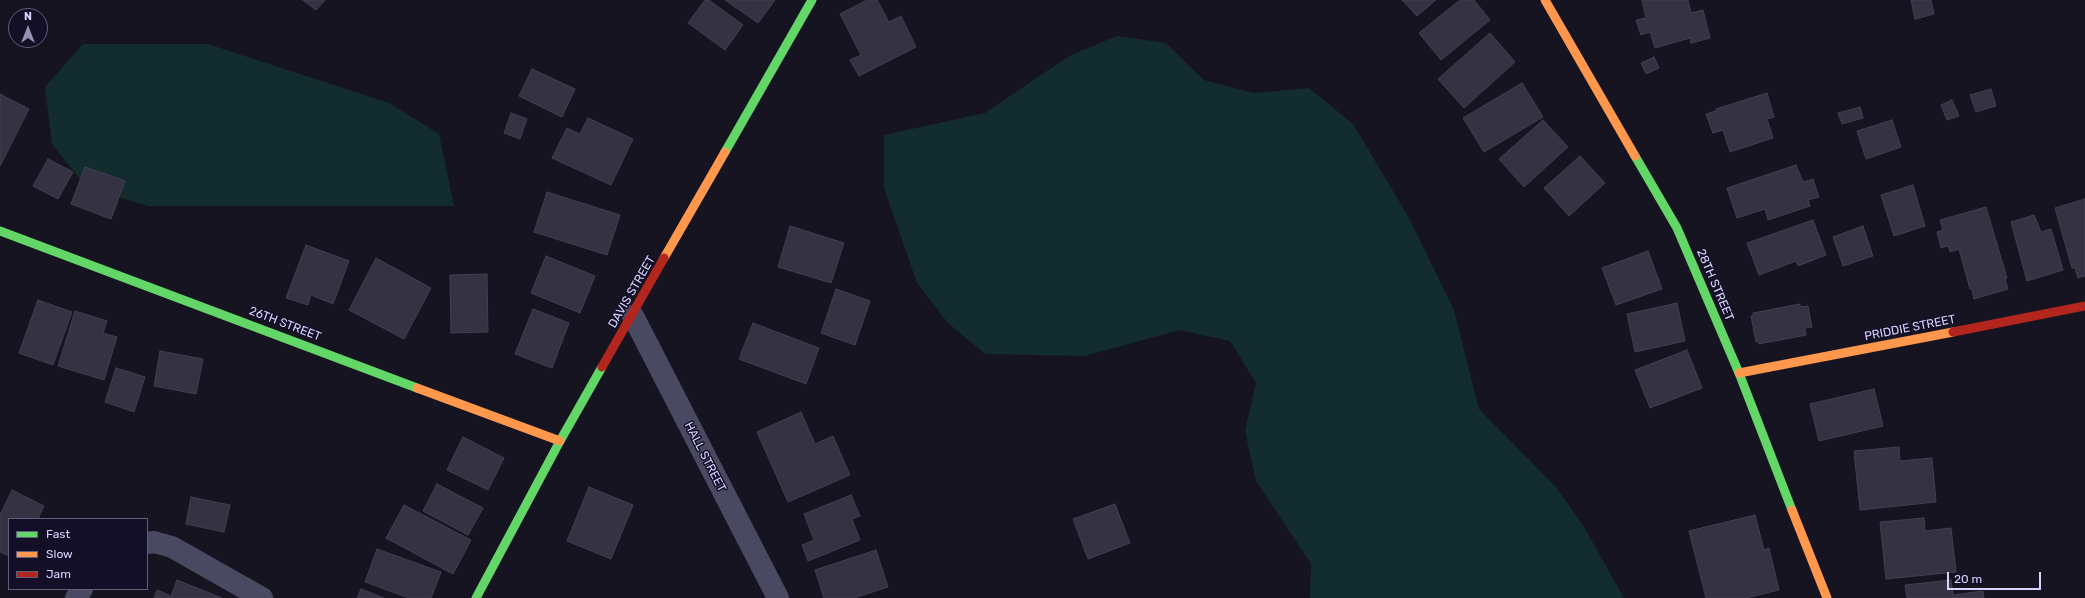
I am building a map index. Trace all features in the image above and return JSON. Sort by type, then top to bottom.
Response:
[{"type":"street","name":"DAVIS STREET","points":[[476,598],[560,442],[812,0]]},
{"type":"street","name":"28TH STREET","points":[[1545,0],[1677,228],[1739,373],[1827,598]]},
{"type":"street","name":"26TH STREET","points":[[0,231],[560,442]]},
{"type":"street","name":"PRIDDIE STREET","points":[[1739,373],[2085,306]]},
{"type":"street","name":"HALL STREET","points":[[632,316],[778,598]]},
{"type":"street","points":[[148,542],[154,542],[172,547],[262,598]]},
{"type":"green space","points":[[1117,36],[1166,43],[1204,80],[1254,93],[1309,88],[1353,124],[1408,216],[1454,310],[1479,409],[1556,487],[1584,527],[1624,598],[1310,598],[1311,564],[1256,481],[1245,431],[1256,383],[1230,341],[1179,330],[1085,356],[985,354],[948,323],[917,283],[884,188],[884,135],[985,113],[1069,56]]},
{"type":"green space","points":[[83,44],[208,44],[389,103],[439,134],[454,206],[148,206],[86,187],[52,144],[45,87]]},
{"type":"building","points":[[303,0],[325,0],[316,10]]},
{"type":"building","points":[[705,0],[709,0],[743,25],[725,50],[688,23]]},
{"type":"building","points":[[725,0],[775,0],[758,23]]},
{"type":"building","points":[[867,0],[877,0],[889,22],[901,16],[916,47],[859,76],[850,60],[861,55],[840,14]]},
{"type":"building","points":[[1402,0],[1436,0],[1417,16]]},
{"type":"building","points":[[1460,0],[1474,0],[1490,20],[1441,60],[1419,33]]},
{"type":"building","points":[[1642,0],[1688,0],[1691,13],[1703,10],[1710,38],[1691,43],[1690,38],[1655,48],[1650,32],[1641,35],[1636,20],[1646,18]]},
{"type":"building","points":[[1911,0],[1931,0],[1934,14],[1915,19]]},
{"type":"building","points":[[1490,33],[1515,62],[1464,108],[1438,79]]},
{"type":"building","points":[[1654,57],[1659,68],[1646,74],[1641,63]]},
{"type":"building","points":[[532,69],[575,89],[562,117],[519,96]]},
{"type":"building","points":[[1522,83],[1543,117],[1484,152],[1463,118]]},
{"type":"building","points":[[1991,89],[1996,106],[1976,112],[1970,95]]},
{"type":"building","points":[[1767,93],[1774,117],[1767,119],[1773,138],[1730,152],[1723,130],[1713,133],[1706,114],[1716,111],[1716,109]]},
{"type":"building","points":[[0,94],[29,109],[0,166]]},
{"type":"building","points":[[1952,100],[1959,116],[1947,120],[1941,105]]},
{"type":"building","points":[[1860,107],[1863,118],[1842,124],[1838,113]]},
{"type":"building","points":[[511,113],[527,119],[520,139],[504,133]]},
{"type":"building","points":[[588,118],[633,139],[611,185],[552,158],[567,128],[580,134]]},
{"type":"building","points":[[1543,120],[1568,147],[1524,187],[1499,159]]},
{"type":"building","points":[[1892,120],[1901,147],[1866,159],[1857,131]]},
{"type":"building","points":[[1580,156],[1605,183],[1569,216],[1544,188]]},
{"type":"building","points":[[48,159],[73,172],[58,199],[33,186]]},
{"type":"building","points":[[1796,165],[1803,182],[1813,179],[1819,197],[1808,200],[1810,206],[1768,220],[1765,209],[1737,218],[1727,188]]},
{"type":"building","points":[[85,167],[125,181],[111,219],[71,204]]},
{"type":"building","points":[[1913,185],[1925,226],[1894,236],[1881,195]]},
{"type":"building","points":[[547,192],[620,215],[607,255],[534,232]]},
{"type":"building","points":[[2085,199],[2085,276],[2078,278],[2075,268],[2072,268],[2055,208]]},
{"type":"building","points":[[1986,207],[2007,278],[2005,279],[2008,289],[1974,299],[1959,249],[1950,252],[1948,246],[1941,248],[1937,232],[1943,230],[1940,220]]},
{"type":"building","points":[[2034,215],[2041,232],[2051,229],[2063,270],[2027,281],[2011,222]]},
{"type":"building","points":[[1813,220],[1826,255],[1798,266],[1796,261],[1759,275],[1747,243]]},
{"type":"building","points":[[790,226],[844,243],[831,283],[778,267]]},
{"type":"building","points":[[1863,226],[1873,256],[1843,266],[1833,237]]},
{"type":"building","points":[[306,245],[349,261],[333,304],[311,295],[308,305],[286,298]]},
{"type":"building","points":[[1648,251],[1662,289],[1616,305],[1602,268]]},
{"type":"building","points":[[546,256],[595,276],[580,313],[531,293]]},
{"type":"building","points":[[376,258],[431,288],[404,339],[349,310]]},
{"type":"building","points":[[487,274],[488,332],[451,333],[450,275]]},
{"type":"building","points":[[836,289],[870,301],[855,345],[821,333]]},
{"type":"building","points":[[38,300],[72,312],[53,365],[19,353]]},
{"type":"building","points":[[1677,303],[1685,341],[1635,352],[1627,314]]},
{"type":"building","points":[[1800,304],[1800,307],[1808,306],[1812,327],[1805,328],[1806,335],[1759,344],[1758,341],[1756,342],[1751,316],[1753,316],[1753,313]]},
{"type":"building","points":[[533,309],[569,323],[552,368],[515,354]]},
{"type":"building","points":[[75,311],[107,321],[103,333],[117,337],[104,380],[58,366]]},
{"type":"building","points":[[753,323],[819,348],[806,384],[739,359]]},
{"type":"building","points":[[1687,350],[1702,388],[1650,408],[1635,370]]},
{"type":"building","points":[[160,351],[203,359],[196,394],[154,386]]},
{"type":"building","points":[[116,368],[145,377],[134,412],[105,402]]},
{"type":"building","points":[[1874,389],[1883,426],[1819,441],[1810,404]]},
{"type":"building","points":[[801,412],[815,444],[833,436],[850,475],[788,502],[757,432]]},
{"type":"building","points":[[463,437],[504,458],[488,490],[447,470]]},
{"type":"building","points":[[1899,447],[1900,461],[1932,458],[1936,502],[1860,510],[1854,451]]},
{"type":"building","points":[[437,484],[483,508],[468,535],[423,511]]},
{"type":"building","points":[[589,487],[633,505],[611,559],[567,541]]},
{"type":"building","points":[[12,490],[44,506],[38,518],[8,518],[8,556],[0,552],[0,515]]},
{"type":"building","points":[[851,495],[860,516],[852,519],[860,540],[808,561],[802,545],[814,540],[804,514]]},
{"type":"building","points":[[191,497],[230,505],[224,532],[186,524]]},
{"type":"building","points":[[1115,504],[1130,543],[1088,559],[1073,519]]},
{"type":"building","points":[[404,505],[471,540],[453,574],[386,538]]},
{"type":"building","points":[[1755,515],[1764,550],[1769,548],[1779,590],[1746,598],[1706,598],[1689,531]]},
{"type":"building","points":[[1924,518],[1925,531],[1951,528],[1956,572],[1886,579],[1880,522]]},
{"type":"building","points":[[377,549],[441,572],[431,598],[409,598],[365,582]]},
{"type":"building","points":[[876,550],[888,587],[854,598],[824,598],[815,570]]},
{"type":"building","points":[[177,580],[222,598],[154,598],[157,590],[171,596]]},
{"type":"building","points":[[1951,580],[1953,595],[1983,591],[1984,598],[1907,598],[1905,585]]},
{"type":"building","points":[[361,589],[384,598],[357,598]]},
{"type":"traffic: fast","points":[[725,152],[812,0]]},
{"type":"traffic: fast","points":[[1635,156],[1677,228],[1739,373],[1792,510]]},
{"type":"traffic: fast","points":[[0,231],[417,388]]},
{"type":"traffic: fast","points":[[476,598],[560,441],[602,367]]},
{"type":"traffic: slow","points":[[1545,0],[1635,156]]},
{"type":"traffic: slow","points":[[664,258],[725,152]]},
{"type":"traffic: slow","points":[[1739,373],[1953,332]]},
{"type":"traffic: slow","points":[[417,388],[560,441]]},
{"type":"traffic: slow","points":[[1792,510],[1827,598]]},
{"type":"traffic: jam","points":[[602,367],[664,258]]},
{"type":"traffic: jam","points":[[1953,332],[2085,306]]}]
